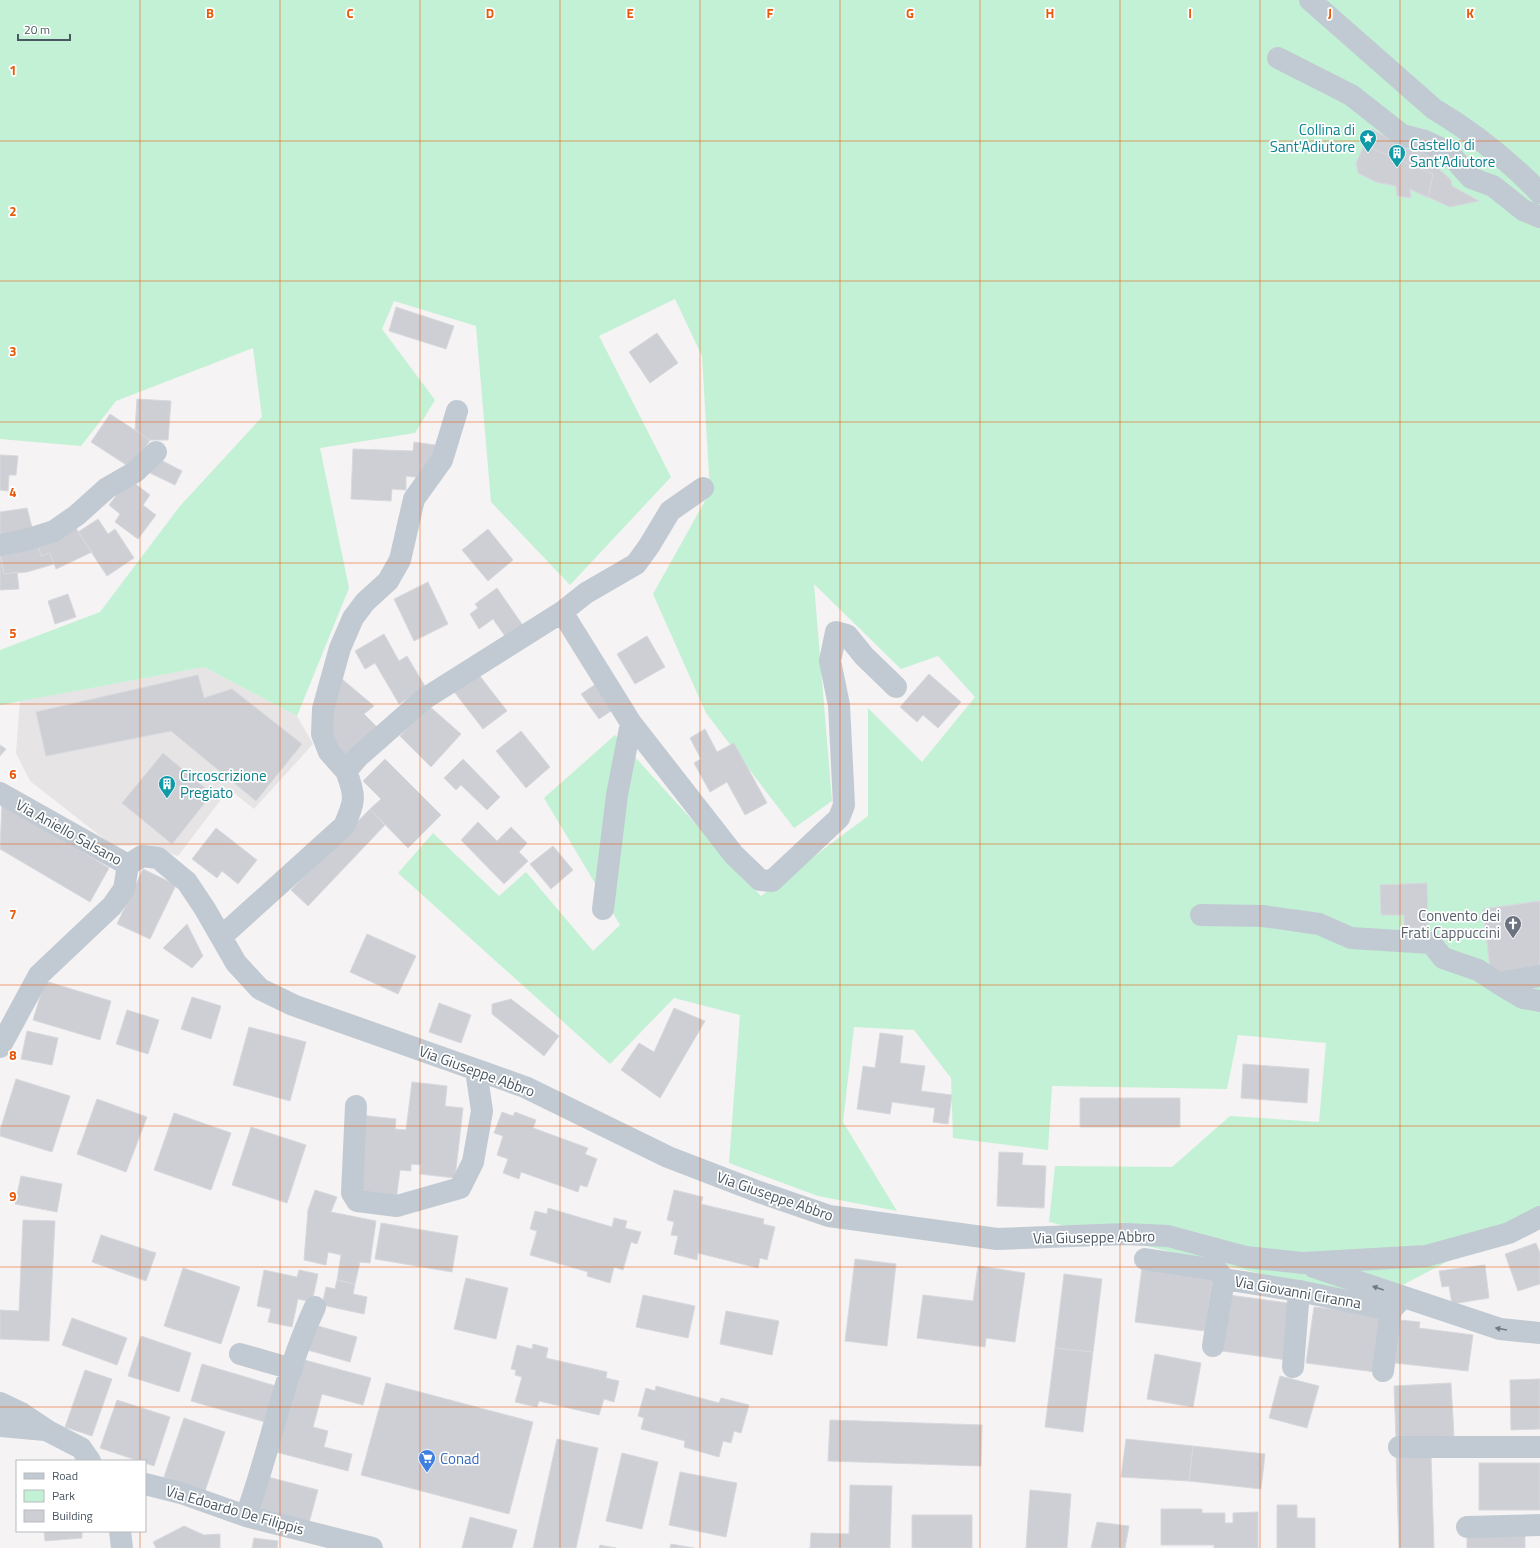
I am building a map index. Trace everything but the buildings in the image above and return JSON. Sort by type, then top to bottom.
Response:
[{"type":"street","points":[[1310,0],[1434,109],[1455,121],[1509,163],[1540,193]]},
{"type":"street","points":[[1278,58],[1351,95],[1402,135],[1425,141],[1448,152],[1471,178],[1493,186],[1523,210],[1540,217]]},
{"type":"street","points":[[221,937],[344,826],[352,808],[353,790],[346,771],[329,752],[322,734],[323,709],[340,648],[353,618],[365,602],[388,581],[400,560],[414,499],[442,460],[457,412]]},
{"type":"street","points":[[0,544],[26,540],[54,530],[78,516],[107,488],[135,472],[156,452]]},
{"type":"street","points":[[346,771],[358,757],[424,699],[562,612],[586,593],[636,564],[649,546],[670,511],[702,488]]},
{"type":"street","points":[[562,612],[631,723],[734,855],[760,880],[772,881],[839,818],[844,805],[839,705],[830,661],[836,632],[847,635],[864,656],[896,687]]},
{"type":"street","points":[[603,909],[617,794],[631,723]]},
{"type":"street","name":"Via Aniello Salsano","points":[[0,793],[128,865],[124,889],[112,906],[39,975],[0,1048]]},
{"type":"street","name":"Via Giuseppe Abbro","points":[[128,865],[142,856],[158,858],[186,882],[236,963],[260,988],[293,1006],[525,1087],[668,1157],[758,1192],[829,1216],[997,1239],[1125,1234],[1168,1236],[1246,1257],[1303,1263],[1426,1256],[1509,1233],[1540,1217]]},
{"type":"street","points":[[1200,914],[1263,916],[1319,924],[1351,938],[1431,942],[1444,958],[1478,970],[1523,998],[1540,1002]]},
{"type":"street","points":[[1498,983],[1540,976]]},
{"type":"street","points":[[356,1106],[352,1193],[357,1201],[397,1206],[460,1188],[473,1162],[482,1111],[476,1070]]},
{"type":"street","name":"Via Giovanni Ciranna","points":[[1145,1259],[1217,1270],[1224,1279],[1299,1291],[1397,1303]]},
{"type":"street","points":[[1303,1263],[1397,1303],[1500,1329],[1540,1333]]},
{"type":"street","points":[[1213,1346],[1224,1279]]},
{"type":"street","points":[[1293,1367],[1299,1291]]},
{"type":"street","points":[[1383,1371],[1397,1303]]},
{"type":"street","points":[[246,1516],[260,1478],[305,1329],[315,1307]]},
{"type":"street","points":[[240,1354],[292,1369]]},
{"type":"street","points":[[0,1403],[21,1413],[81,1448],[89,1460]]},
{"type":"street","points":[[0,1426],[48,1430]]},
{"type":"street","points":[[1399,1447],[1540,1447]]},
{"type":"street","name":"Via Edoardo De Filippis","points":[[147,1488],[181,1493],[246,1516],[372,1548]]},
{"type":"street","points":[[1467,1527],[1540,1525]]},
{"type":"street","points":[[120,1532],[122,1548]]},
{"type":"shaded area","points":[[204,667],[297,716],[313,744],[254,809],[229,789],[178,856],[143,845],[113,846],[30,781],[16,753],[20,701]]},
{"type":"green space","points":[[0,0],[1540,0],[1540,1213],[1372,1301],[1049,1222],[1055,1166],[1172,1167],[1230,1116],[1319,1122],[1326,1043],[1238,1035],[1227,1089],[1052,1086],[1048,1150],[953,1138],[951,1078],[914,1030],[854,1027],[843,1122],[897,1211],[818,1196],[729,1163],[740,1015],[674,998],[610,1064],[398,873],[433,833],[499,896],[526,872],[593,951],[620,925],[544,798],[615,735],[761,896],[868,816],[868,708],[922,762],[975,697],[938,656],[901,669],[814,584],[832,801],[794,828],[706,713],[653,594],[710,492],[702,356],[675,299],[599,336],[671,477],[570,585],[491,502],[476,326],[394,301],[382,329],[435,400],[415,433],[320,448],[349,588],[297,716],[204,667],[0,705],[0,650],[100,612],[180,506],[262,417],[253,348],[116,401],[81,446],[0,439]]},
{"type":"place","name":"Collina di Sant'Adiutore","points":[[1368,153]]},
{"type":"place","name":"Castello di Sant'Adiutore","points":[[1397,168]]},
{"type":"place","name":"Circoscrizione Pregiato","points":[[167,799]]},
{"type":"place","name":"Convento dei Frati Cappuccini","points":[[1513,939]]},
{"type":"place","name":"Conad","points":[[427,1473]]}]
